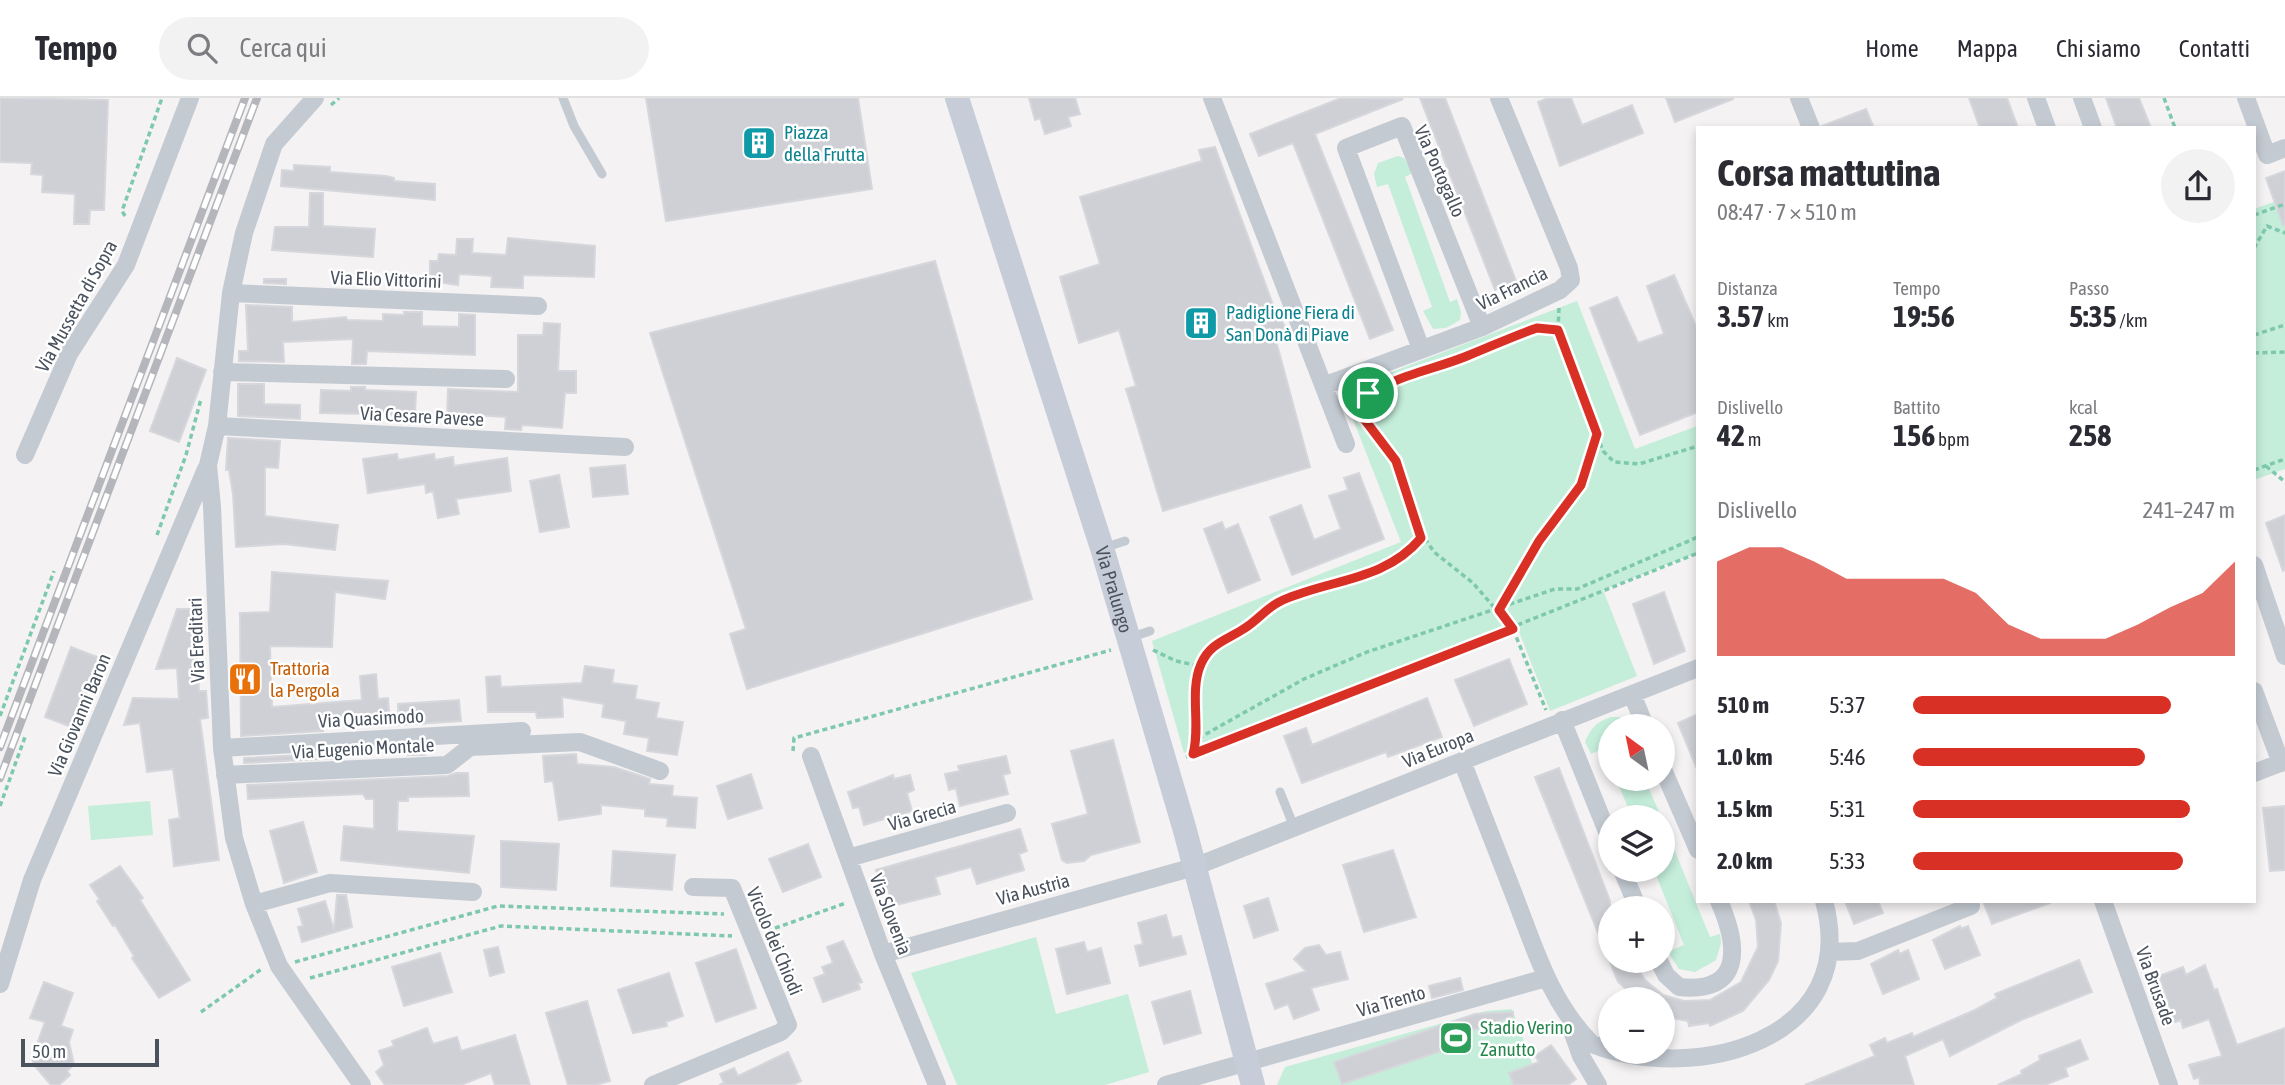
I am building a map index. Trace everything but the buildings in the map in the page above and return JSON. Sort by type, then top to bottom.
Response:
[{"type":"street","name":"Via Mussetta di Sopra","points":[[25,455],[69,354],[125,265],[190,98]]},
{"type":"street","name":"Via Ereditari","points":[[315,98],[274,144],[244,233],[231,293],[217,426],[208,465],[222,748],[234,838],[254,904],[279,966],[362,1085]]},
{"type":"street","name":"Via Pralungo","points":[[957,98],[1101,548],[1136,638],[1165,765],[1250,1075]]},
{"type":"street","points":[[1212,98],[1326,385],[1346,444]]},
{"type":"street","name":"Via Francia","points":[[1326,385],[1482,327],[1560,290],[1571,280],[1569,268],[1499,98]]},
{"type":"street","points":[[1800,98],[1810,126]]},
{"type":"street","points":[[2036,98],[2046,126]]},
{"type":"street","points":[[2082,98],[2092,126]]},
{"type":"street","points":[[2246,98],[2267,155],[2285,148]]},
{"type":"street","name":"Via Portogallo","points":[[1421,349],[1346,148],[1402,126],[1482,327]]},
{"type":"street","name":"Via Elio Vittorini","points":[[231,293],[538,306]]},
{"type":"street","points":[[222,372],[506,379]]},
{"type":"street","name":"Via Cesare Pavese","points":[[217,426],[625,447]]},
{"type":"street","name":"Via Giovanni Baron","points":[[0,984],[32,880],[208,465]]},
{"type":"street","points":[[2256,571],[2285,656]]},
{"type":"street","name":"Via Europa","points":[[1194,867],[1696,669]]},
{"type":"street","points":[[1632,694],[1640,714]]},
{"type":"street","points":[[2256,696],[2283,762],[2256,773]]},
{"type":"street","points":[[1562,720],[1598,809]]},
{"type":"street","name":"Via Quasimodo","points":[[222,748],[522,731]]},
{"type":"street","name":"Via Eugenio Montale","points":[[225,775],[447,765],[470,747],[580,742],[660,771]]},
{"type":"street","name":"Via Slovenia","points":[[802,754],[848,858],[883,954],[937,1085]]},
{"type":"street","points":[[1462,761],[1546,978],[1567,1018],[1581,1056],[1598,1085]]},
{"type":"street","points":[[1673,791],[1696,844]]},
{"type":"street","name":"Via Grecia","points":[[848,858],[1007,813]]},
{"type":"street","name":"Via Austria","points":[[883,954],[1194,867]]},
{"type":"street","points":[[254,904],[330,883],[473,891]]},
{"type":"street","name":"Vicolo dei Chiodi","points":[[653,1085],[781,1032],[788,1024],[732,888],[692,887]]},
{"type":"street","points":[[1665,973],[1679,987],[1709,986],[1724,973],[1733,957],[1734,947],[1732,931],[1720,903]]},
{"type":"street","points":[[1787,1045],[1817,1003],[1829,952],[1830,936],[1824,903]]},
{"type":"street","points":[[1829,952],[1858,951],[1971,906],[1970,903]]},
{"type":"street","name":"Via Brusade","points":[[2104,903],[2169,1085]]},
{"type":"street","name":"Via Trento","points":[[1166,1085],[1250,1075],[1546,978]]},
{"type":"street","points":[[1567,1018],[1603,1054],[1635,1072]]},
{"type":"lane","points":[[562,98],[574,126],[602,174]]},
{"type":"lane","points":[[1101,548],[1125,541]]},
{"type":"lane","points":[[1280,792],[1294,827]]},
{"type":"path","points":[[122,211],[162,98]]},
{"type":"path","points":[[2165,98],[2174,126]]},
{"type":"path","points":[[2256,214],[2285,204]]},
{"type":"path","points":[[2256,245],[2267,226],[2285,233]]},
{"type":"path","points":[[2256,334],[2284,326],[2285,332]]},
{"type":"path","points":[[1422,370],[1467,356],[1537,328],[1558,330],[1603,451],[1622,465],[1657,460],[1696,447]]},
{"type":"path","points":[[2256,353],[2285,352]]},
{"type":"path","points":[[1193,754],[1197,740],[1199,666],[1210,648],[1244,629],[1264,611],[1292,597],[1345,583],[1389,564],[1406,555],[1421,538],[1396,461],[1355,407],[1368,393],[1412,374]]},
{"type":"path","points":[[153,545],[186,456],[202,394]]},
{"type":"path","points":[[1499,610],[1539,541],[1581,485],[1597,434]]},
{"type":"path","points":[[2256,469],[2285,459]]},
{"type":"path","points":[[2266,466],[2285,482]]},
{"type":"path","points":[[1420,531],[1434,552],[1473,583],[1513,629],[1546,710]]},
{"type":"path","points":[[1197,740],[1304,679],[1384,646],[1499,610],[1555,589],[1577,589],[1696,538]]},
{"type":"path","points":[[1165,765],[1513,629],[1696,554]]},
{"type":"path","points":[[0,716],[54,571]]},
{"type":"path","points":[[802,754],[794,738],[1136,638],[1176,661],[1199,666]]},
{"type":"path","points":[[0,806],[25,737]]},
{"type":"path","points":[[289,984],[501,926],[752,936],[849,902]]},
{"type":"path","points":[[201,1012],[261,968],[279,966],[498,906],[744,915]]},
{"type":"green space","points":[[1398,156],[1404,158],[1413,173],[1405,177],[1450,302],[1457,299],[1461,312],[1460,320],[1446,328],[1433,329],[1423,311],[1432,307],[1388,184],[1377,187],[1374,174],[1378,163]]},
{"type":"green space","points":[[2285,198],[2285,469],[2256,479],[2256,208]]},
{"type":"green space","points":[[1577,301],[1635,449],[1696,426],[1696,553],[1603,590],[1637,676],[1550,711],[1516,624],[1184,753],[1152,641],[1401,542],[1342,391]]},
{"type":"green space","points":[[1598,724],[1598,751],[1591,754],[1585,742]]},
{"type":"green space","points":[[1621,791],[1650,791],[1656,805],[1627,805]]},
{"type":"green space","points":[[150,801],[153,835],[91,840],[88,806]]},
{"type":"green space","points":[[1675,851],[1710,937],[1720,934],[1721,943],[1716,960],[1695,972],[1679,969],[1675,963],[1675,949],[1684,945],[1675,922],[1675,896],[1664,896],[1659,882],[1675,882]]},
{"type":"green space","points":[[1036,937],[1056,1014],[1128,994],[1149,1072],[1105,1085],[957,1085],[911,973]]},
{"type":"green space","name":"Stadio Verino Zanutto","points":[[1512,1009],[1540,1085],[1277,1085],[1285,1067],[1486,1011]]},
{"type":"railway","points":[[0,747],[245,98]]},
{"type":"railway","points":[[0,778],[257,98]]},
{"type":"place","name":"Piazza della Frutta","points":[[759,143]]},
{"type":"place","name":"Padiglione Fiera di San Donà di Piave","points":[[1201,323]]},
{"type":"place","name":"Trattoria la Pergola","points":[[245,679]]},
{"type":"place","name":"Stadio Verino Zanutto","points":[[1456,1038]]},
{"type":"route","points":[[1537,328],[1558,330],[1597,434],[1581,485],[1539,541],[1499,610],[1513,629],[1193,754],[1197,740],[1199,666],[1210,648],[1244,629],[1280,601],[1362,577],[1406,555],[1421,538],[1396,461],[1355,407],[1368,393],[1537,328]]}]
